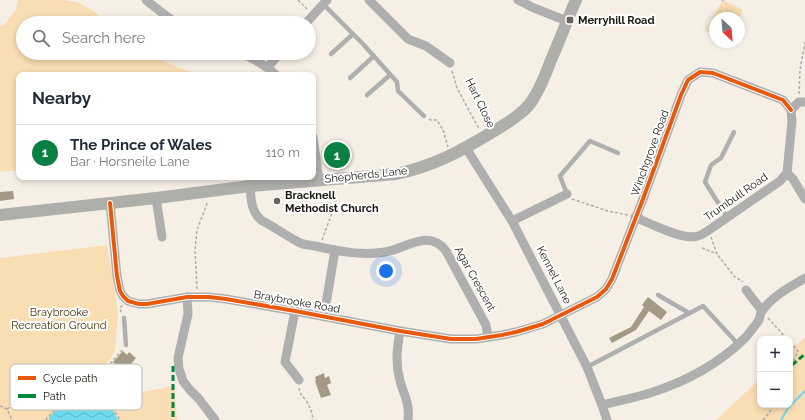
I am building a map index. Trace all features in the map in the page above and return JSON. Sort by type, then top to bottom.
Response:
[{"type":"street","points":[[146,0],[166,16]]},
{"type":"street","points":[[369,0],[408,39],[426,46],[450,63]]},
{"type":"street","points":[[518,0],[567,21]]},
{"type":"street","name":"Shepherds Lane","points":[[0,215],[210,192],[250,186],[401,173],[434,163],[483,138],[510,121],[529,105],[544,78],[576,0]]},
{"type":"street","points":[[312,15],[325,2]]},
{"type":"street","points":[[256,60],[268,67],[273,72]]},
{"type":"street","points":[[268,67],[274,60]]},
{"type":"street","name":"Winchgrove Road","points":[[561,315],[592,300],[602,293],[612,279],[688,80],[700,72],[713,73],[783,100],[791,110]]},
{"type":"street","points":[[802,102],[791,110],[792,121],[787,173],[793,179],[805,199]]},
{"type":"street","name":"Kennel Lane","points":[[466,148],[512,221],[561,315],[587,367],[607,420]]},
{"type":"street","points":[[316,158],[319,180]]},
{"type":"street","name":"Trumbull Road","points":[[636,217],[678,235],[688,237],[698,236],[780,181],[787,173]]},
{"type":"street","name":"Agar Crescent","points":[[250,186],[253,209],[261,220],[302,243],[335,250],[363,253],[384,252],[420,241],[429,241],[439,244],[446,251],[486,325],[488,338]]},
{"type":"street","points":[[512,221],[567,194]]},
{"type":"street","points":[[156,198],[162,236]]},
{"type":"street","name":"Braybrooke Road","points":[[110,203],[117,276],[120,291],[128,302],[146,304],[197,297],[226,299],[295,310],[400,331],[451,339],[488,338],[516,332],[543,324],[561,315]]},
{"type":"street","points":[[324,316],[335,250]]},
{"type":"street","points":[[602,405],[650,393],[679,382],[704,369],[738,344],[759,320],[762,311],[779,294],[805,278]]},
{"type":"street","points":[[746,290],[762,311]]},
{"type":"street","points":[[187,298],[188,314],[178,344],[180,375],[190,390],[215,420]]},
{"type":"street","points":[[295,310],[285,362],[299,380]]},
{"type":"street","points":[[400,331],[396,351],[397,363],[400,380],[409,407],[408,420]]},
{"type":"lane","points":[[325,2],[397,82],[398,91],[424,116]]},
{"type":"lane","points":[[331,54],[353,34]]},
{"type":"lane","points":[[350,78],[374,56]]},
{"type":"lane","points":[[367,95],[390,75]]},
{"type":"lane","points":[[727,217],[705,182],[711,165],[720,158],[734,132]]},
{"type":"lane","points":[[567,194],[560,176],[590,141],[618,154]]},
{"type":"lane","points":[[658,295],[689,313]]},
{"type":"lane","points":[[587,367],[703,306],[738,344]]},
{"type":"lane","points":[[124,318],[126,345]]},
{"type":"path","points":[[298,0],[312,15]]},
{"type":"path","points":[[802,102],[800,70],[805,42]]},
{"type":"path","points":[[424,116],[431,120],[437,120],[443,130],[450,156]]},
{"type":"path","points":[[319,247],[336,202],[332,179]]},
{"type":"path","points":[[197,297],[195,250],[197,230],[210,192]]},
{"type":"path","points":[[567,194],[573,199],[608,211],[636,217]]},
{"type":"path","points":[[709,230],[717,254],[734,276],[746,285],[746,290]]},
{"type":"path","points":[[702,248],[717,254]]},
{"type":"path","points":[[124,301],[120,309],[124,318]]},
{"type":"path","points":[[762,311],[784,336]]},
{"type":"path","points":[[110,364],[126,345]]},
{"type":"path","points":[[793,345],[798,351],[793,362]]},
{"type":"path","points":[[299,380],[300,394],[312,412],[313,420]]},
{"type":"path","points":[[0,406],[7,409],[12,420]]},
{"type":"path","points":[[769,420],[764,419],[772,408]]},
{"type":"path","points":[[46,420],[55,410]]},
{"type":"path","points":[[114,410],[120,420]]},
{"type":"green space","points":[[18,0],[63,0],[77,2],[99,16],[16,16],[16,60],[161,60],[190,72],[16,72],[16,170],[0,172],[0,26],[6,23],[16,9]]},
{"type":"green space","points":[[723,0],[743,10],[742,12],[716,12]]},
{"type":"green space","points":[[709,24],[709,33],[705,31]]},
{"type":"green space","name":"Braybrooke Recreation Ground","points":[[107,245],[118,312],[115,351],[107,364],[10,364],[10,410],[142,410],[142,392],[174,386],[177,420],[0,420],[0,258]]},
{"type":"green space","points":[[805,337],[805,420],[716,420],[757,382],[757,408],[793,408],[793,348]]},
{"type":"water","points":[[57,410],[112,410],[118,420],[49,420],[49,417]]},
{"type":"building","points":[[13,191],[14,199],[0,201],[0,192]]},
{"type":"building","points":[[648,297],[667,312],[661,320],[649,311],[636,330],[612,343],[609,338],[631,327],[644,307],[642,305]]},
{"type":"building","points":[[123,351],[127,355],[129,352],[136,358],[131,364],[115,364],[113,362]]},
{"type":"building","points":[[324,373],[325,378],[329,376],[331,383],[327,385],[331,395],[321,398],[315,377]]},
{"type":"waterway","points":[[781,420],[788,408],[805,391]]},
{"type":"marked path","points":[[793,364],[805,354]]},
{"type":"marked path","points":[[173,366],[173,420]]},
{"type":"cycle path","points":[[110,203],[117,276],[120,291],[128,301],[139,304],[147,304],[187,297],[209,297],[295,311],[400,331],[451,339],[476,339],[516,332],[543,324],[597,297],[606,289],[612,279],[688,80],[700,72],[713,73],[783,100],[791,110]]},
{"type":"place","name":"Merryhill Road","points":[[570,20]]},
{"type":"place","name":"The Prince of Wales","points":[[337,155]]},
{"type":"place","name":"Bracknell Methodist Church","points":[[277,201]]}]
